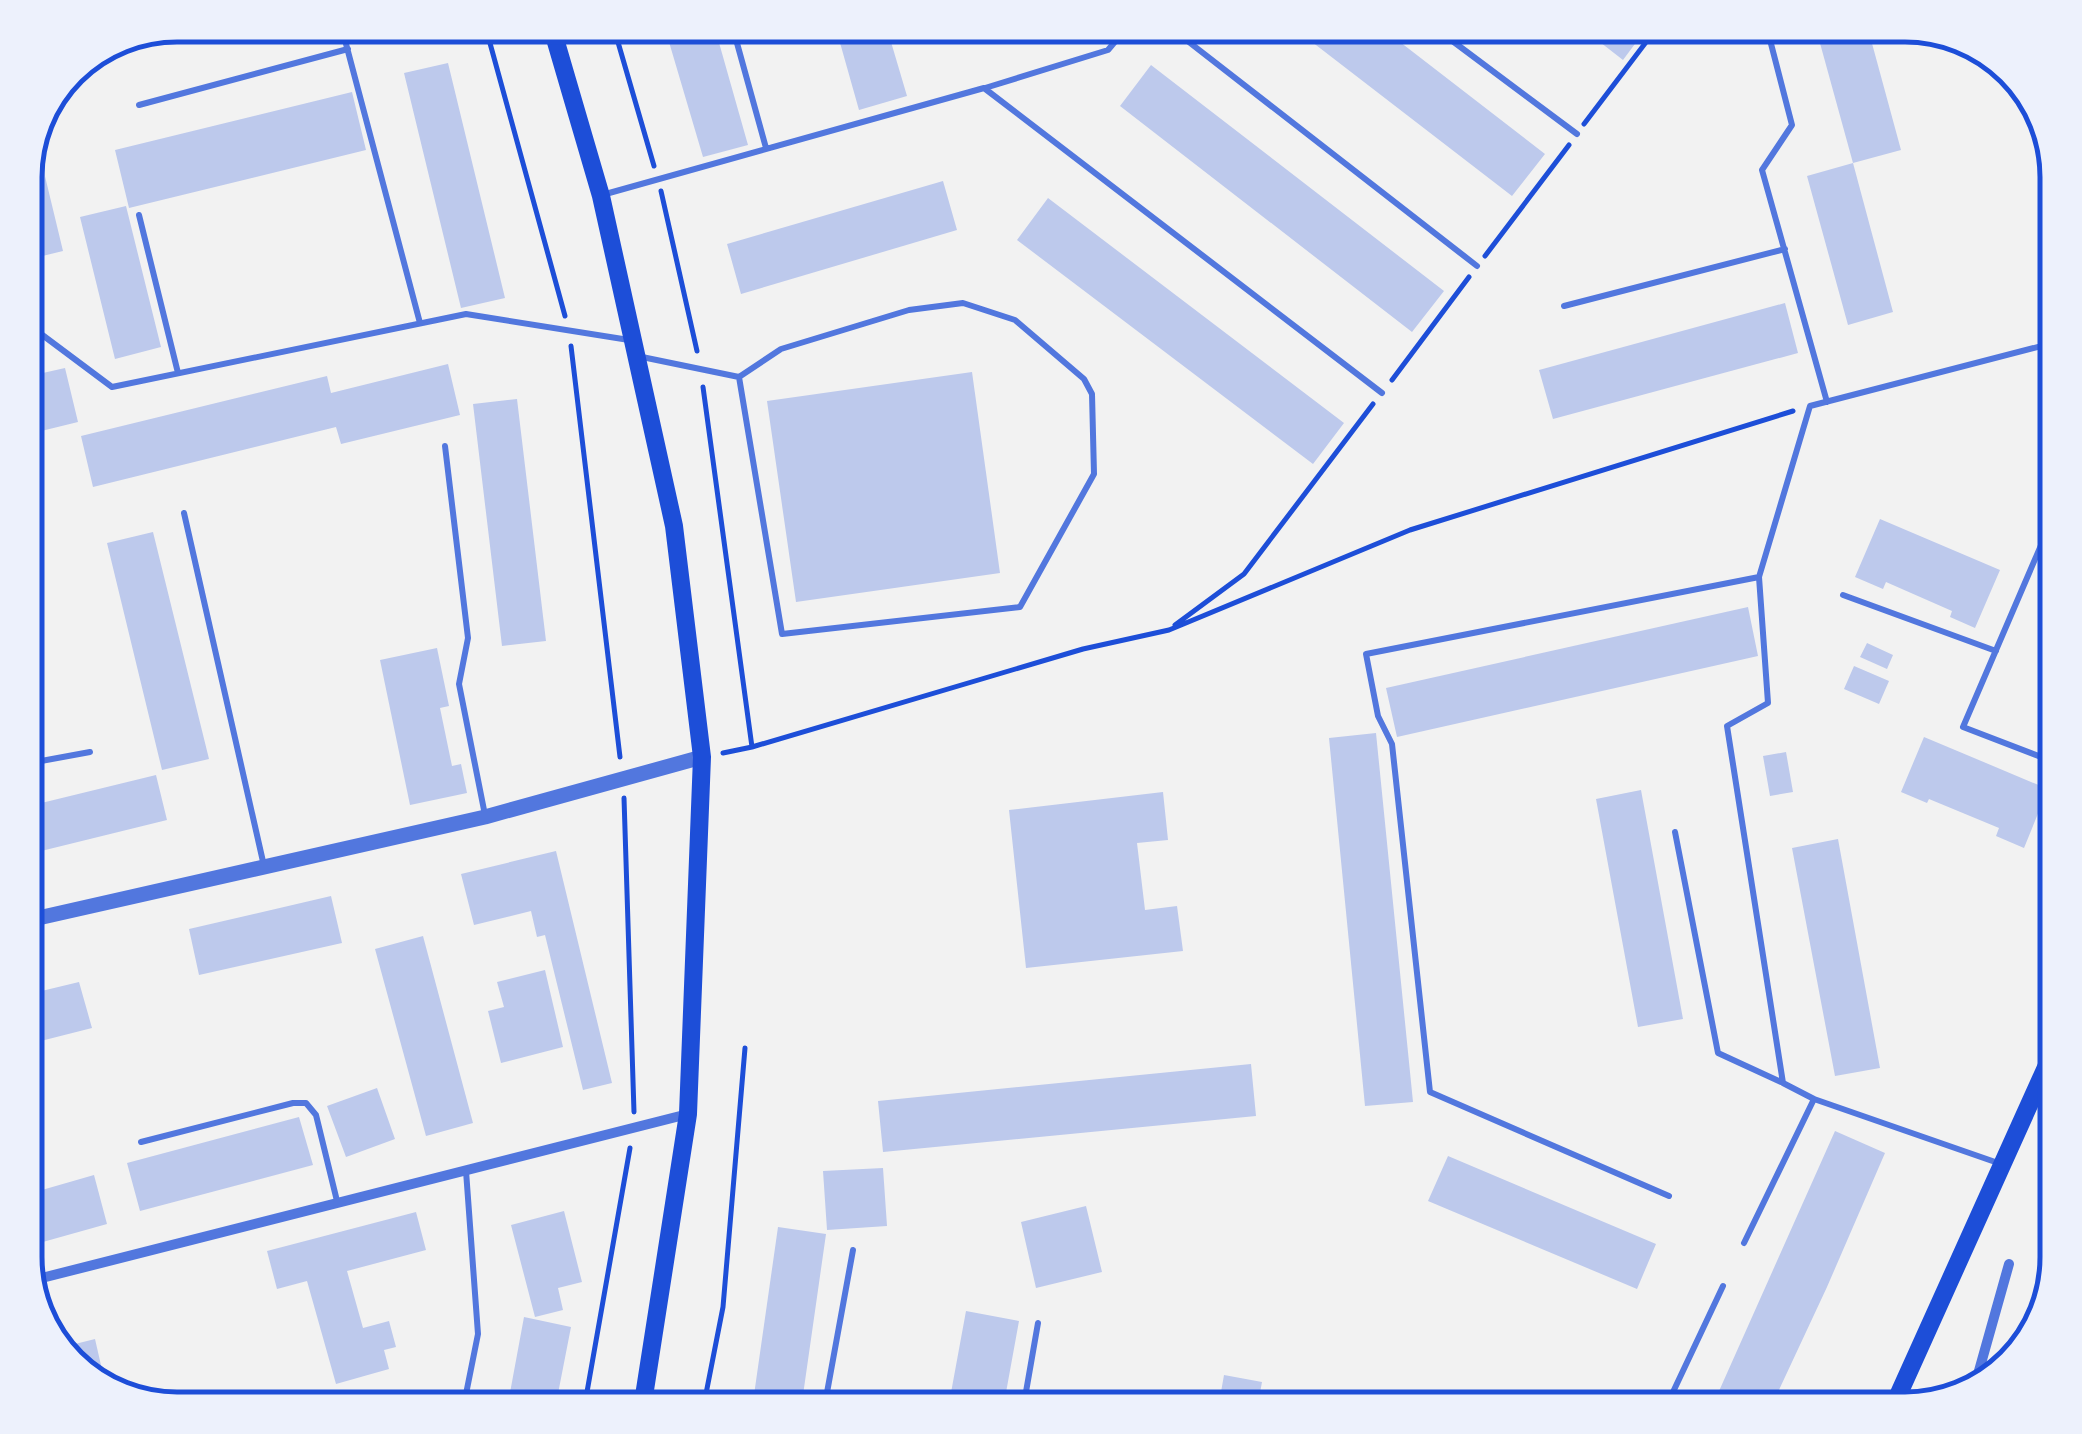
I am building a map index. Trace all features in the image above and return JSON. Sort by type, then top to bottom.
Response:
[{"type":"main road","points":[[556,42],[601,196],[674,526],[702,757],[688,1114],[645,1392]]},
{"type":"main road","points":[[1900,1392],[2040,1084]]},
{"type":"street","points":[[43,917],[485,816],[702,757]]},
{"type":"street","points":[[44,1277],[688,1114]]},
{"type":"street","points":[[1980,1369],[2009,1264]]},
{"type":"lane","points":[[346,42],[420,323]]},
{"type":"lane","points":[[737,42],[766,148]]},
{"type":"lane","points":[[601,196],[984,88],[1108,50],[1115,42]]},
{"type":"lane","points":[[1189,42],[1477,266]]},
{"type":"lane","points":[[1454,42],[1576,134]]},
{"type":"lane","points":[[1771,42],[1792,124],[1762,170],[1827,402]]},
{"type":"lane","points":[[139,105],[348,48]]},
{"type":"lane","points":[[984,88],[1382,392]]},
{"type":"lane","points":[[139,215],[178,373]]},
{"type":"lane","points":[[1564,306],[1784,249]]},
{"type":"lane","points":[[43,336],[112,387],[466,314],[569,330],[739,377],[782,349],[908,310],[963,303],[1015,320],[1084,379],[1092,394],[1094,474],[1020,607],[782,634],[739,377]]},
{"type":"lane","points":[[1782,1083],[1727,726],[1768,703],[1759,577],[1810,406],[2040,346]]},
{"type":"lane","points":[[445,446],[468,638],[459,684],[485,816]]},
{"type":"lane","points":[[184,514],[264,867]]},
{"type":"lane","points":[[2040,548],[1964,727],[2040,756]]},
{"type":"lane","points":[[1669,1196],[1430,1092],[1392,744],[1378,716],[1366,654],[1759,577]]},
{"type":"lane","points":[[1843,595],[1996,651]]},
{"type":"lane","points":[[43,761],[90,752]]},
{"type":"lane","points":[[1675,832],[1718,1053],[1814,1099],[2002,1164]]},
{"type":"lane","points":[[1744,1244],[1814,1099]]},
{"type":"lane","points":[[141,1142],[306,1103],[316,1116],[337,1201]]},
{"type":"lane","points":[[466,1170],[478,1334],[466,1392]]},
{"type":"lane","points":[[827,1392],[853,1250]]},
{"type":"lane","points":[[1673,1392],[1723,1286]]},
{"type":"lane","points":[[1025,1392],[1038,1323]]},
{"type":"path","points":[[489,42],[569,330],[623,779],[634,1127],[587,1392]]},
{"type":"path","points":[[1169,630],[1244,574],[1646,42]]},
{"type":"path","points":[[702,757],[752,747],[1083,649],[1169,630],[1410,530],[1810,406]]},
{"type":"path","points":[[706,1392],[722,1307],[746,1048]]},
{"type":"building","points":[[669,42],[719,42],[748,145],[703,157]]},
{"type":"building","points":[[840,42],[891,42],[907,96],[859,110]]},
{"type":"building","points":[[1312,42],[1400,42],[1545,154],[1512,196]]},
{"type":"building","points":[[1600,42],[1636,42],[1623,60]]},
{"type":"building","points":[[1820,42],[1872,42],[1901,150],[1853,163]]},
{"type":"building","points":[[448,63],[505,298],[461,308],[404,73]]},
{"type":"building","points":[[1151,65],[1444,291],[1412,332],[1120,106]]},
{"type":"building","points":[[352,92],[366,150],[129,208],[115,150]]},
{"type":"building","points":[[1853,163],[1893,312],[1848,325],[1807,176]]},
{"type":"building","points":[[43,168],[63,251],[43,256]]},
{"type":"building","points":[[943,181],[957,230],[741,294],[727,244]]},
{"type":"building","points":[[1048,198],[1344,423],[1313,464],[1017,240]]},
{"type":"building","points":[[126,206],[161,347],[115,359],[80,217]]},
{"type":"building","points":[[1785,303],[1798,353],[1553,419],[1539,370]]},
{"type":"building","points":[[448,364],[460,415],[341,444],[336,427],[93,487],[81,436],[327,376],[331,393]]},
{"type":"building","points":[[65,368],[78,422],[43,431],[43,373]]},
{"type":"building","points":[[972,372],[1000,573],[796,602],[767,401]]},
{"type":"building","points":[[517,399],[546,641],[502,646],[473,404]]},
{"type":"building","points":[[1880,519],[2000,570],[1975,628],[1950,617],[1952,611],[1886,582],[1883,589],[1855,577]]},
{"type":"building","points":[[153,532],[209,759],[162,770],[107,543]]},
{"type":"building","points":[[1748,607],[1758,656],[1397,737],[1386,688]]},
{"type":"building","points":[[1867,643],[1893,655],[1887,669],[1860,657]]},
{"type":"building","points":[[437,648],[449,706],[440,708],[452,766],[461,764],[467,793],[410,805],[380,660]]},
{"type":"building","points":[[1854,666],[1889,681],[1879,704],[1844,689]]},
{"type":"building","points":[[1376,733],[1413,1102],[1365,1106],[1329,738]]},
{"type":"building","points":[[1924,737],[2040,786],[2040,809],[2024,848],[1996,836],[1999,828],[1929,799],[1927,803],[1901,792]]},
{"type":"building","points":[[1786,752],[1793,792],[1770,796],[1763,756]]},
{"type":"building","points":[[156,775],[167,820],[43,851],[43,803]]},
{"type":"building","points":[[1641,790],[1683,1019],[1638,1027],[1596,799]]},
{"type":"building","points":[[1163,792],[1168,840],[1137,843],[1145,910],[1177,906],[1183,951],[1026,968],[1009,810]]},
{"type":"building","points":[[1838,839],[1880,1068],[1835,1076],[1792,848]]},
{"type":"building","points":[[556,851],[612,1083],[583,1090],[545,935],[537,937],[531,911],[474,925],[461,874]]},
{"type":"building","points":[[331,896],[342,943],[199,975],[189,929]]},
{"type":"building","points":[[423,936],[473,1123],[426,1136],[375,949]]},
{"type":"building","points":[[545,970],[563,1047],[501,1063],[488,1011],[504,1007],[497,982]]},
{"type":"building","points":[[79,982],[92,1028],[43,1040],[43,991]]},
{"type":"building","points":[[1251,1064],[1256,1116],[883,1152],[878,1101]]},
{"type":"building","points":[[377,1088],[395,1139],[346,1157],[327,1106]]},
{"type":"building","points":[[299,1117],[313,1165],[140,1211],[127,1163]]},
{"type":"building","points":[[1835,1131],[1885,1153],[1778,1392],[1719,1392]]},
{"type":"building","points":[[1448,1156],[1656,1244],[1637,1289],[1428,1201]]},
{"type":"building","points":[[883,1168],[887,1226],[827,1230],[823,1171]]},
{"type":"building","points":[[94,1175],[107,1224],[43,1242],[43,1190]]},
{"type":"building","points":[[1086,1206],[1102,1272],[1036,1288],[1021,1222]]},
{"type":"building","points":[[564,1211],[582,1282],[558,1288],[563,1310],[535,1317],[511,1225]]},
{"type":"building","points":[[416,1212],[426,1250],[347,1271],[363,1328],[389,1321],[396,1347],[384,1350],[389,1369],[336,1384],[307,1281],[277,1289],[267,1251]]},
{"type":"building","points":[[778,1227],[826,1234],[803,1392],[754,1392]]},
{"type":"building","points":[[966,1311],[1019,1321],[1006,1392],[951,1392]]},
{"type":"building","points":[[524,1317],[571,1327],[558,1392],[510,1392]]},
{"type":"building","points":[[95,1339],[102,1369],[88,1358],[75,1344]]},
{"type":"building","points":[[1224,1375],[1262,1382],[1260,1392],[1221,1392]]}]
